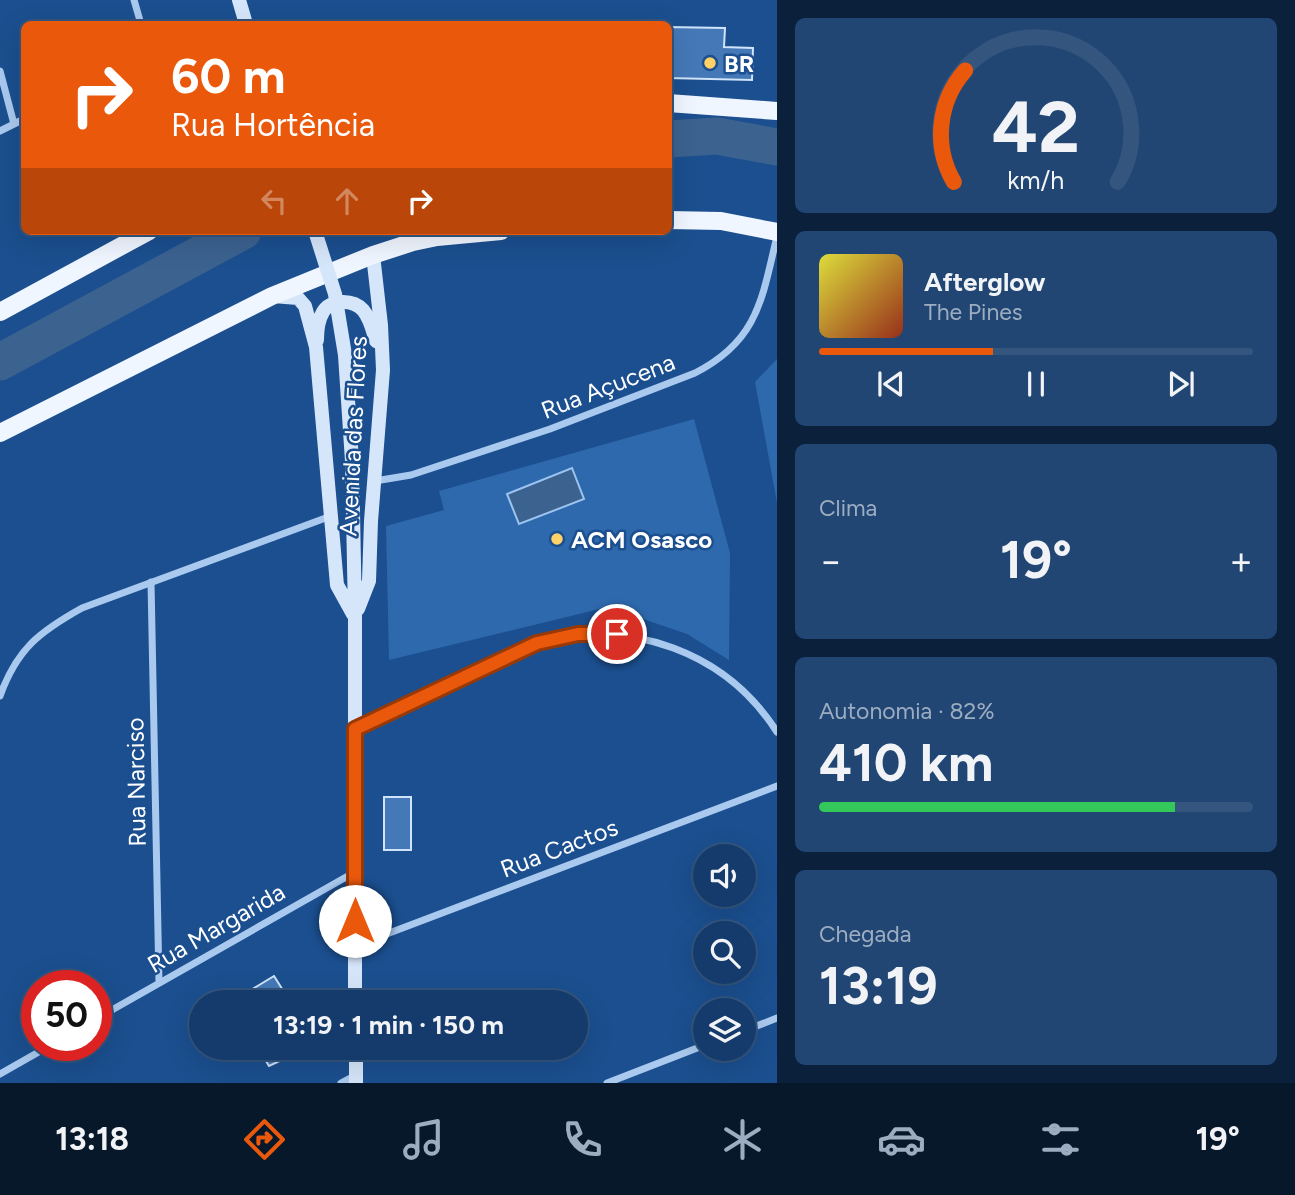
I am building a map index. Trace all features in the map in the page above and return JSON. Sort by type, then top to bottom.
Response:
[{"type":"main road","points":[[240,4],[245,21]]},
{"type":"main road","points":[[672,103],[777,111]]},
{"type":"main road","points":[[672,220],[721,221],[777,234]]},
{"type":"main road","points":[[0,313],[142,235]]},
{"type":"main road","name":"Avenida das Flores","points":[[315,235],[335,294],[345,355],[352,461],[355,616],[355,990]]},
{"type":"main road","points":[[0,433],[272,296],[373,255],[425,239],[463,235]]},
{"type":"main road","name":"Avenida das Flores","points":[[355,616],[369,581],[383,370],[373,255]]},
{"type":"main road","name":"Avenida das Flores","points":[[272,296],[298,298],[305,306],[316,347],[337,586],[355,616]]},
{"type":"main road","points":[[316,347],[317,328],[324,309],[342,302],[355,304],[365,312],[372,328],[383,370]]},
{"type":"main road","points":[[356,1060],[356,1079]]},
{"type":"street","points":[[134,0],[140,21]]},
{"type":"street","points":[[0,71],[14,124]]},
{"type":"street","points":[[0,131],[21,120]]},
{"type":"street","name":"Rua Açucena","points":[[374,481],[411,475],[550,429],[695,373],[718,361],[735,347],[752,321],[777,234]]},
{"type":"street","points":[[0,696],[15,663],[33,640],[49,626],[82,608],[331,516]]},
{"type":"street","name":"Rua Narciso","points":[[151,582],[159,982]]},
{"type":"street","points":[[355,729],[537,643],[578,634],[617,634],[668,646],[701,661],[747,693],[763,710],[777,732]]},
{"type":"street","name":"Rua Cactos","points":[[355,946],[777,786]]},
{"type":"street","name":"Rua Margarida","points":[[112,1010],[355,872]]},
{"type":"street","points":[[756,1026],[777,1018]]},
{"type":"street","points":[[607,1083],[693,1050]]},
{"type":"street","points":[[0,1074],[23,1061]]},
{"type":"street","points":[[341,1083],[356,1079]]},
{"type":"shaded area","points":[[777,359],[777,503],[755,382]]},
{"type":"shaded area","name":"ACM Osasco","points":[[694,419],[730,553],[729,660],[687,634],[608,607],[389,660],[386,526],[444,510],[439,491]]},
{"type":"shaded area","points":[[572,468],[584,499],[519,524],[507,494]]},
{"type":"building","name":"BR","points":[[672,27],[725,28],[724,47],[753,48],[752,80],[672,78]]},
{"type":"building","points":[[384,797],[411,797],[411,850],[384,850]]},
{"type":"building","points":[[274,976],[283,990],[251,990]]},
{"type":"building","points":[[265,1060],[282,1060],[269,1066]]},
{"type":"waterway","points":[[672,139],[717,136],[777,147]]},
{"type":"waterway","points":[[0,362],[236,235]]},
{"type":"place","name":"BR","points":[[710,63]]},
{"type":"place","name":"ACM Osasco","points":[[557,539]]},
{"type":"route","points":[[355,921],[355,729],[537,643],[578,634],[617,634]]}]
